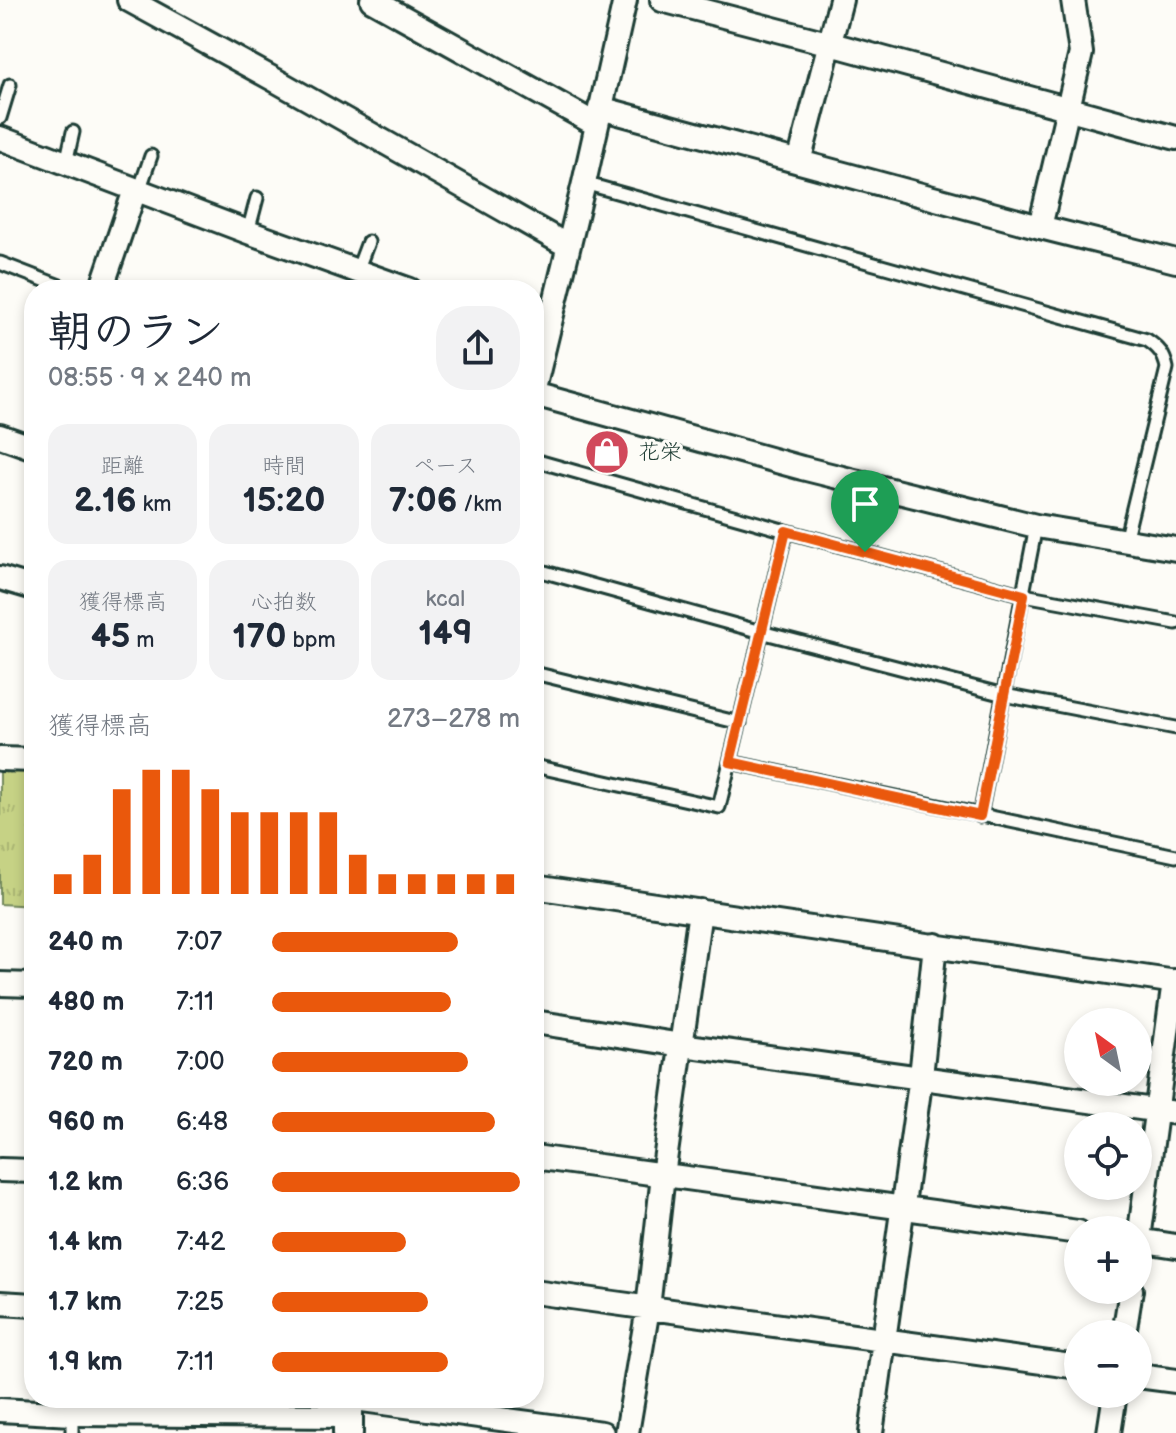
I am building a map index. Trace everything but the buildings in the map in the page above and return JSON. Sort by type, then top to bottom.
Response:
[{"type":"street","points":[[129,0],[568,246]]},
{"type":"street","points":[[372,0],[598,116],[799,162],[1176,261]]},
{"type":"street","points":[[544,323],[584,183],[625,0]]},
{"type":"street","points":[[662,0],[734,10],[831,44],[1176,138]]},
{"type":"street","points":[[799,162],[841,0]]},
{"type":"street","points":[[1040,227],[1081,53],[1073,0]]},
{"type":"street","points":[[0,138],[248,232],[354,280]]},
{"type":"street","points":[[105,280],[137,190]]},
{"type":"street","points":[[544,395],[802,468],[1036,526],[1176,549]]},
{"type":"street","points":[[0,436],[24,444]]},
{"type":"street","points":[[0,578],[24,585]]},
{"type":"street","points":[[0,759],[24,760]]},
{"type":"street","points":[[544,888],[1175,982],[1166,1111],[1144,1216]]},
{"type":"street","points":[[627,1433],[648,1308],[663,1175],[700,911]]},
{"type":"street","points":[[871,1433],[921,1076],[935,945]]},
{"type":"street","points":[[0,984],[24,985]]},
{"type":"street","points":[[544,1024],[1166,1111]]},
{"type":"street","points":[[544,1158],[1064,1230]]},
{"type":"street","points":[[0,1170],[24,1171]]},
{"type":"street","points":[[1152,1243],[1176,1246]]},
{"type":"street","points":[[544,1293],[1064,1365]]},
{"type":"street","points":[[0,1303],[24,1304]]},
{"type":"street","points":[[1152,1378],[1176,1381]]},
{"type":"street","points":[[1109,1433],[1113,1408]]},
{"type":"street","points":[[0,1410],[72,1423],[348,1411],[602,1433]]},
{"type":"lane","points":[[0,118],[10,85]]},
{"type":"lane","points":[[66,163],[73,132]]},
{"type":"lane","points":[[137,190],[151,156]]},
{"type":"lane","points":[[584,183],[1147,340],[1158,347],[1165,357],[1167,368],[1125,541]]},
{"type":"lane","points":[[248,232],[257,198]]},
{"type":"lane","points":[[354,280],[368,242]]},
{"type":"lane","points":[[0,263],[44,280]]},
{"type":"lane","points":[[544,463],[1024,595],[1176,623]]},
{"type":"lane","points":[[980,816],[1036,526]]},
{"type":"lane","points":[[544,768],[719,807],[786,531]]},
{"type":"lane","points":[[544,572],[1004,695],[1176,728]]},
{"type":"lane","points":[[544,675],[740,723]]},
{"type":"lane","points":[[730,762],[1176,856]]},
{"type":"green space","points":[[0,765],[24,766],[24,905],[0,904]]},
{"type":"place","name":"花栄","points":[[607,452]]},
{"type":"route","points":[[786,531],[865,552],[1024,595],[980,816],[730,762],[786,531]]}]
